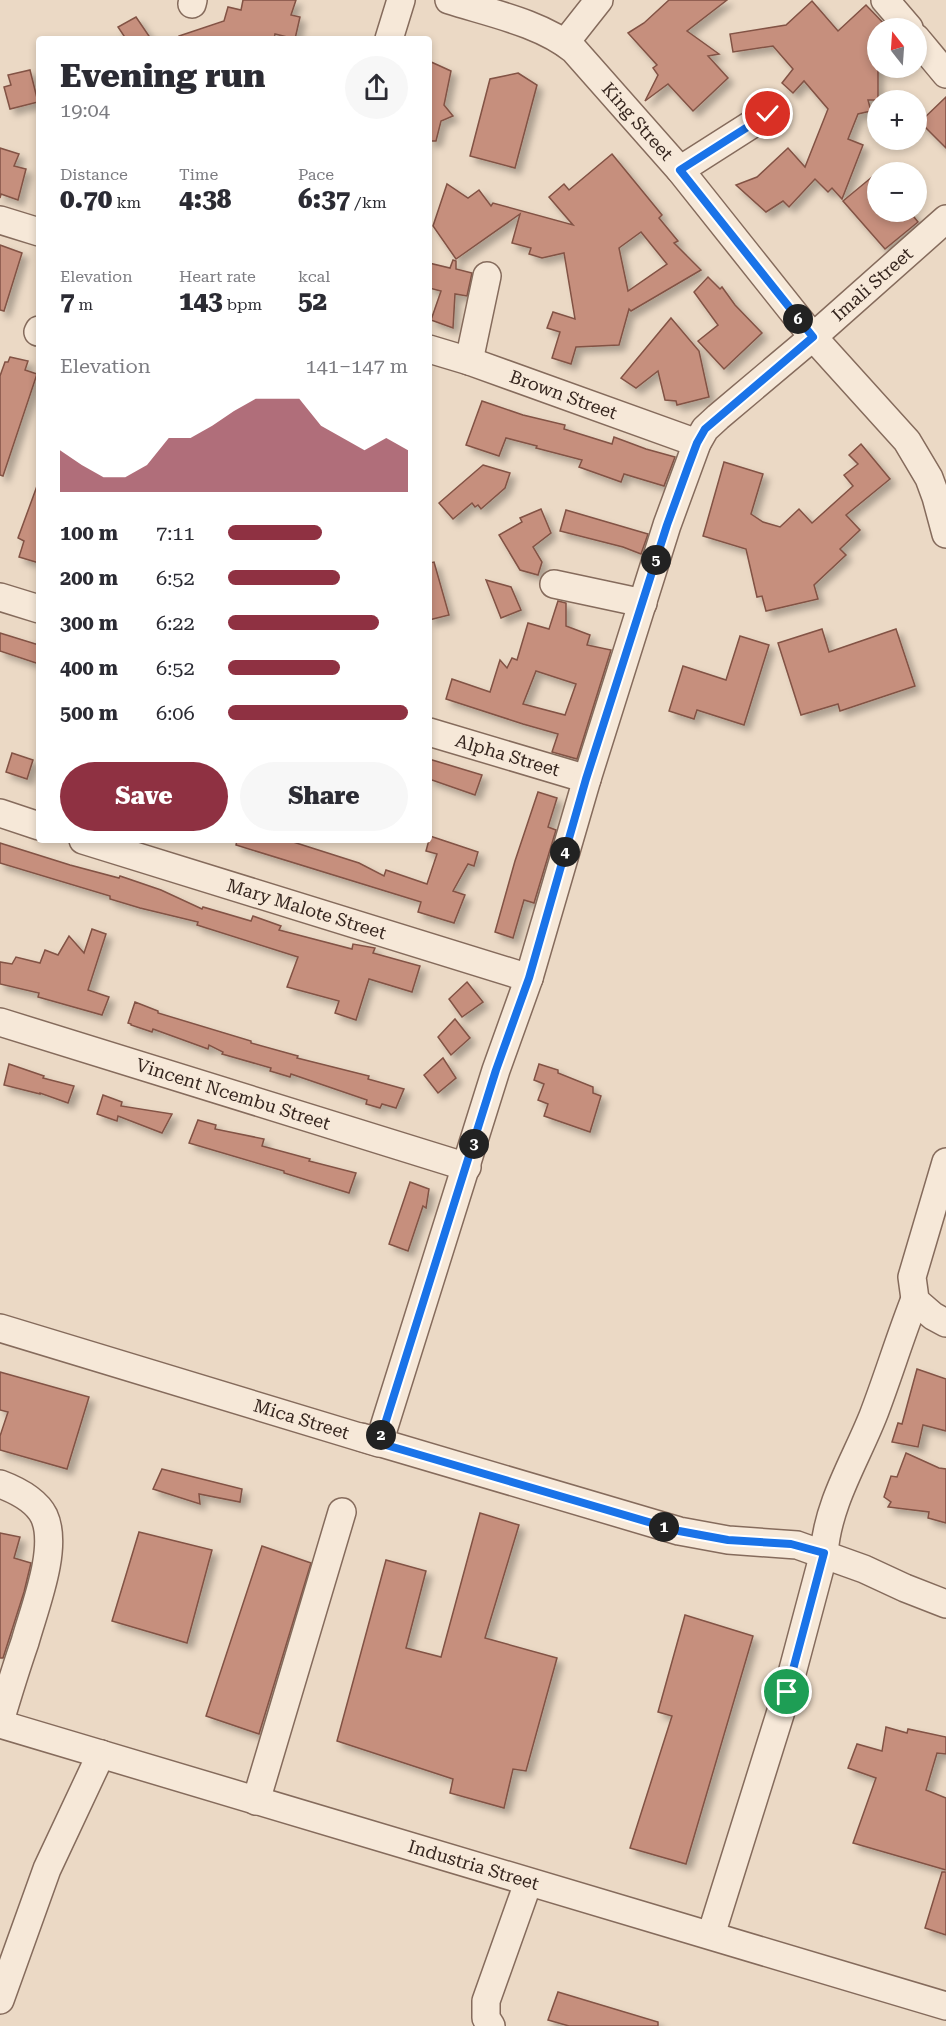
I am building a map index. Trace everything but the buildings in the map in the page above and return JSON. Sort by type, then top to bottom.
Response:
[{"type":"street","points":[[390,36],[401,0]]},
{"type":"street","name":"King Street","points":[[449,0],[543,30],[574,50],[680,170],[813,337],[907,441],[929,478],[946,534]]},
{"type":"street","points":[[565,43],[599,0]]},
{"type":"street","points":[[885,0],[900,18]]},
{"type":"street","points":[[927,51],[946,74]]},
{"type":"street","points":[[680,170],[768,114]]},
{"type":"street","name":"Imali Street","points":[[379,1443],[496,1070],[529,978],[586,779],[667,525],[697,443],[705,429],[718,417],[813,337],[946,219]]},
{"type":"street","points":[[0,220],[36,231]]},
{"type":"street","points":[[469,361],[487,276]]},
{"type":"street","name":"Brown Street","points":[[432,351],[469,361],[697,443]]},
{"type":"street","points":[[554,584],[643,603]]},
{"type":"street","points":[[0,597],[36,608]]},
{"type":"street","name":"Alpha Street","points":[[432,733],[586,779]]},
{"type":"street","points":[[0,813],[36,825]]},
{"type":"street","name":"Mary Malote Street","points":[[93,843],[529,978]]},
{"type":"street","name":"Vincent Ncembu Street","points":[[0,1022],[466,1167]]},
{"type":"street","points":[[711,1935],[787,1692],[824,1553],[827,1527],[872,1418],[915,1299],[912,1272],[946,1162]]},
{"type":"street","points":[[915,1299],[927,1312],[946,1323]]},
{"type":"street","name":"Mica Street","points":[[0,1329],[679,1531],[728,1540],[791,1544],[824,1553],[946,1604]]},
{"type":"street","points":[[0,1484],[17,1491],[40,1510],[45,1518],[48,1547],[43,1582],[0,1723]]},
{"type":"street","points":[[256,1801],[342,1512]]},
{"type":"street","name":"Industria Street","points":[[0,1723],[528,1883],[946,2006]]},
{"type":"street","points":[[0,2000],[47,1869],[101,1754]]},
{"type":"street","points":[[491,2026],[486,2018],[486,2001],[528,1883]]},
{"type":"route","points":[[768,114],[680,170],[813,337],[718,417],[705,429],[697,443],[667,525],[586,779],[529,978],[496,1070],[379,1443],[679,1531],[728,1540],[791,1544],[824,1553],[787,1692]]}]
